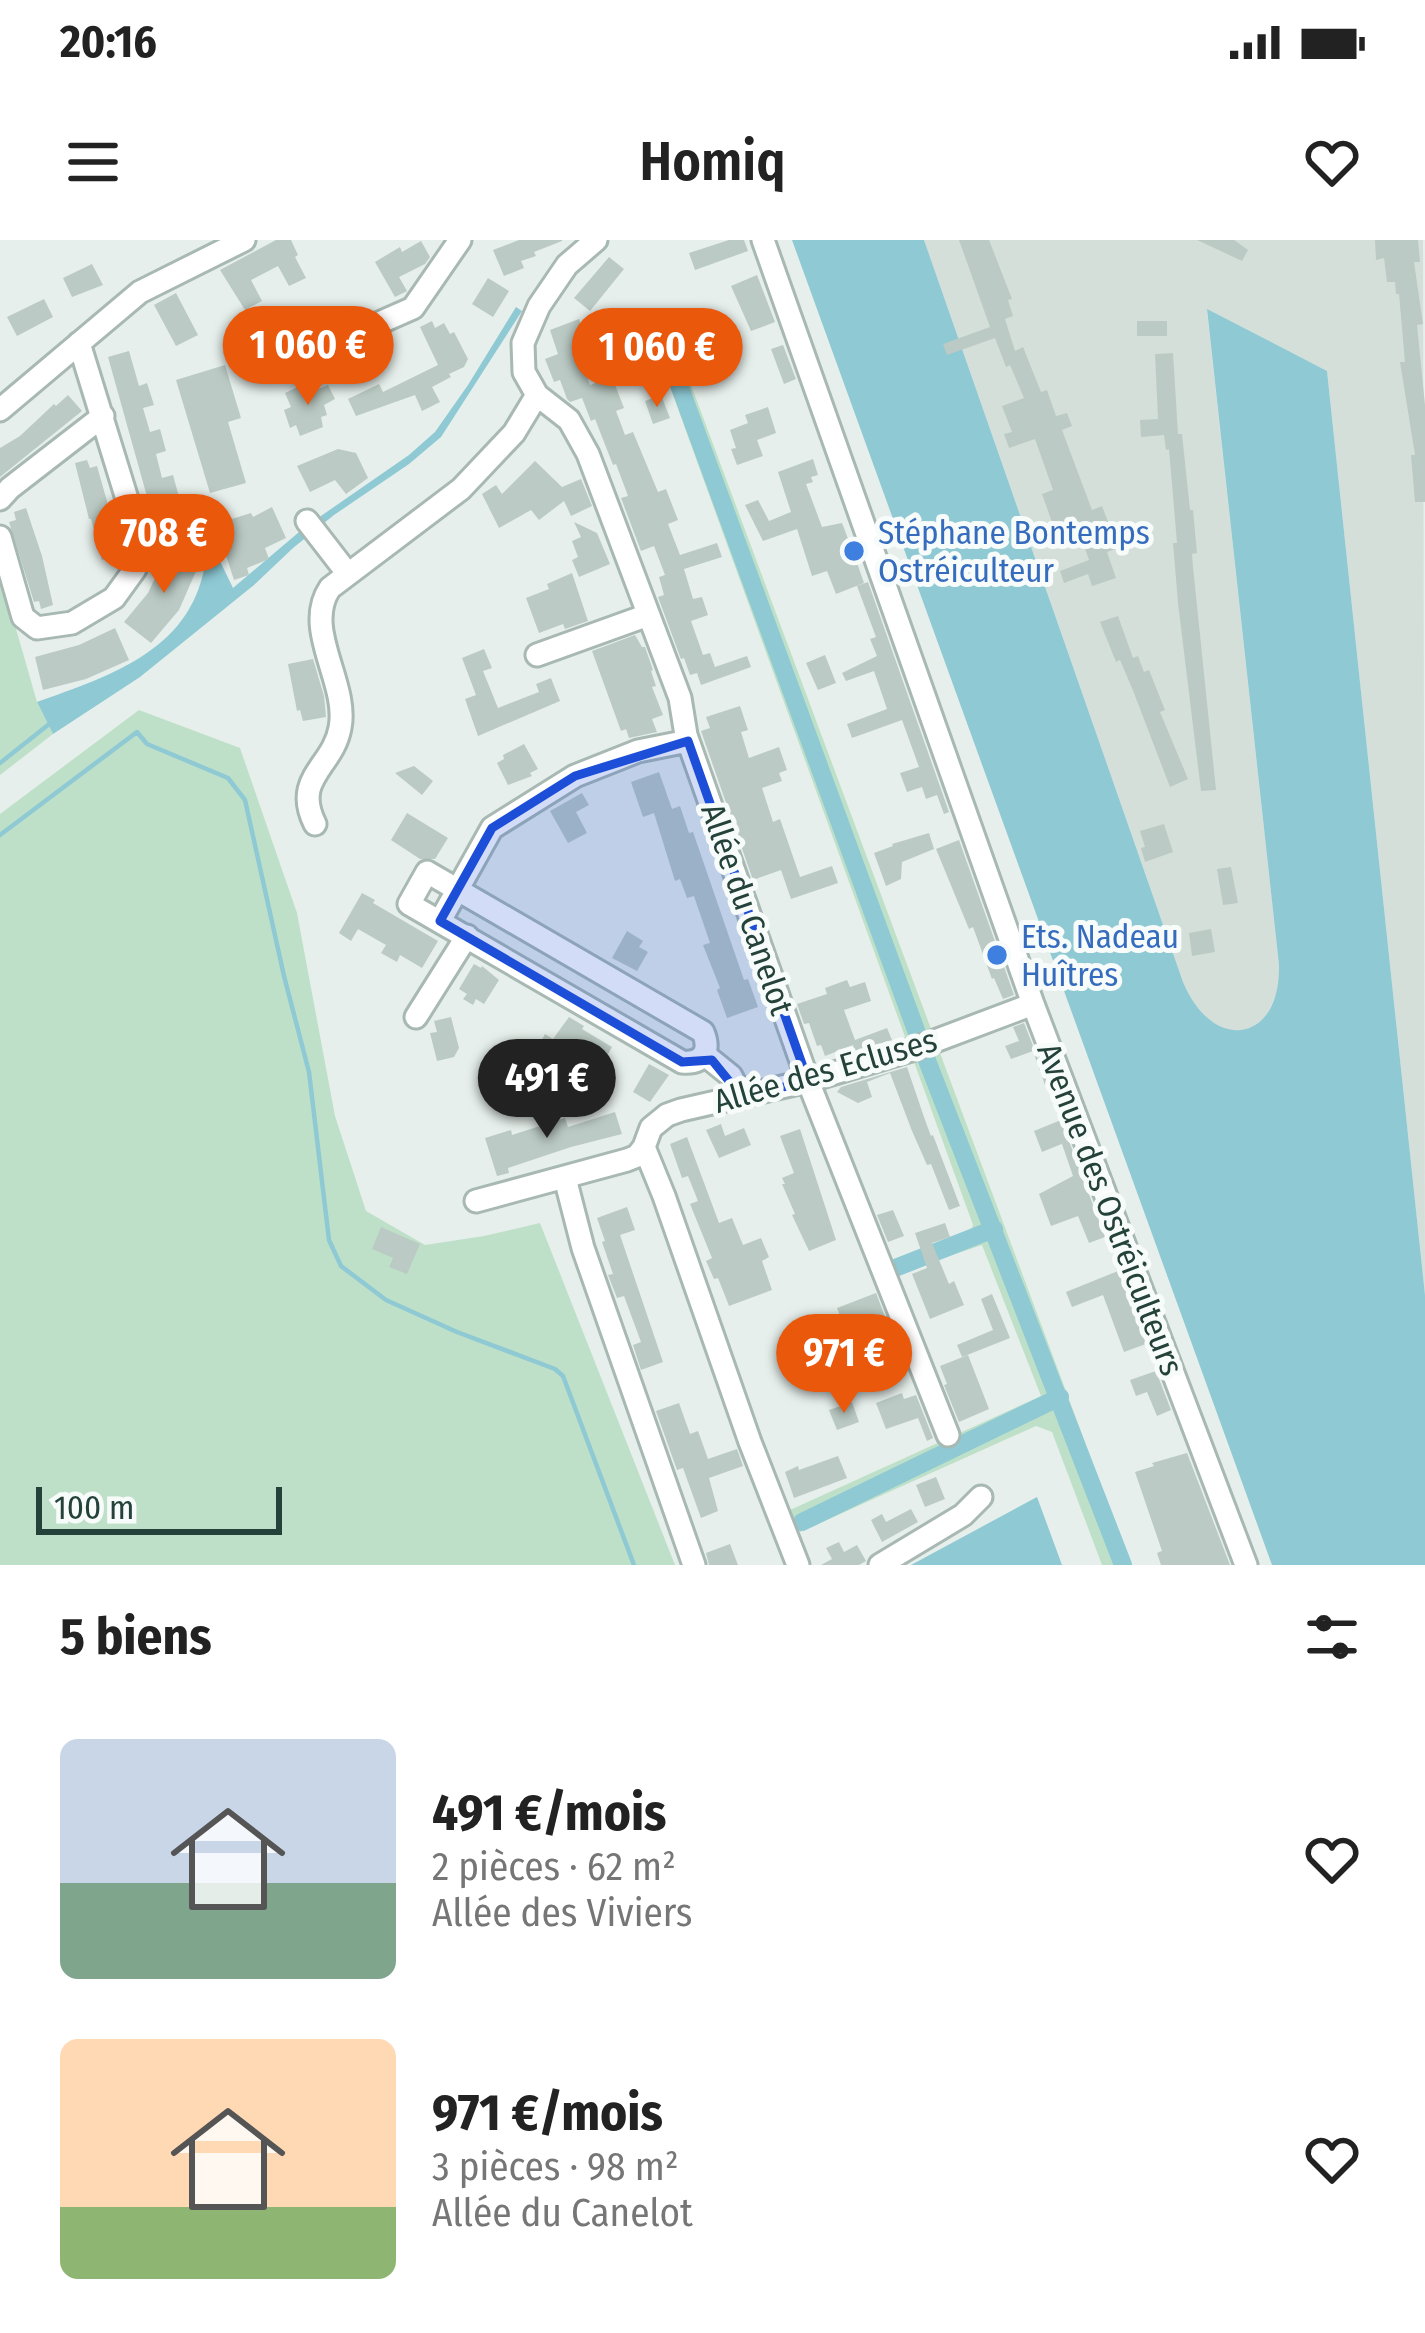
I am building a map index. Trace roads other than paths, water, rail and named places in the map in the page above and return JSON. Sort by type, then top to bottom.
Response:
[{"type":"street","points":[[0,410],[140,292],[244,240]]},
{"type":"street","points":[[320,350],[413,308],[460,240]]},
{"type":"street","points":[[315,824],[308,788],[340,731],[341,712],[322,628],[321,602],[330,588],[461,489],[514,433],[537,394],[524,373],[523,343],[538,306],[567,265],[596,240]]},
{"type":"street","name":"Avenue des Ostréiculteurs","points":[[763,240],[1033,1004],[1246,1565]]},
{"type":"street","points":[[0,536],[23,617],[37,628],[73,623],[114,598],[135,569],[139,538],[79,343]]},
{"type":"street","name":"Allée du Canelot","points":[[537,394],[569,421],[588,454],[680,698],[688,741],[808,1081],[948,1435]]},
{"type":"street","points":[[0,499],[103,416]]},
{"type":"street","points":[[307,521],[349,574]]},
{"type":"street","points":[[537,655],[648,615]]},
{"type":"street","points":[[440,921],[492,828],[575,776],[638,751],[688,741]]},
{"type":"street","points":[[427,872],[458,890],[703,1032],[705,1055],[697,1062],[682,1062],[409,904],[427,872]]},
{"type":"street","points":[[416,1017],[467,936]]},
{"type":"street","name":"Allée des Ecluses","points":[[476,1202],[637,1156],[652,1129],[667,1115],[808,1081],[910,1050],[1033,1004]]},
{"type":"street","points":[[705,1055],[731,1076],[742,1096]]},
{"type":"street","points":[[644,1147],[798,1565]]},
{"type":"street","points":[[565,1178],[583,1249],[694,1565]]},
{"type":"street","points":[[880,1565],[963,1515],[981,1497]]},
{"type":"water","points":[[792,240],[924,240],[1183,982],[1196,1005],[1227,1029],[1243,1030],[1257,1024],[1269,1011],[1279,965],[1207,309],[1327,371],[1425,1295],[1425,1565],[1272,1565]]},
{"type":"water","points":[[516,307],[522,311],[441,437],[334,515],[140,677],[53,734],[37,702],[121,668],[168,636],[199,588],[206,556],[216,553],[233,588],[305,527],[435,432]]},
{"type":"water","points":[[1037,1497],[1062,1565],[911,1565]]},
{"type":"waterway","points":[[663,341],[928,1063],[1123,1565]]},
{"type":"waterway","points":[[0,763],[48,725]]},
{"type":"waterway","points":[[0,835],[137,732],[147,744],[228,778],[245,800],[309,1072],[329,1240],[341,1266],[386,1300],[563,1376],[634,1565]]},
{"type":"waterway","points":[[890,1270],[994,1229]]},
{"type":"waterway","points":[[802,1522],[1060,1397]]},
{"type":"place","name":"Stéphane Bontemps Ostréiculteur","points":[[854,551]]},
{"type":"place","name":"Ets. Nadeau Huîtres","points":[[997,955]]}]
